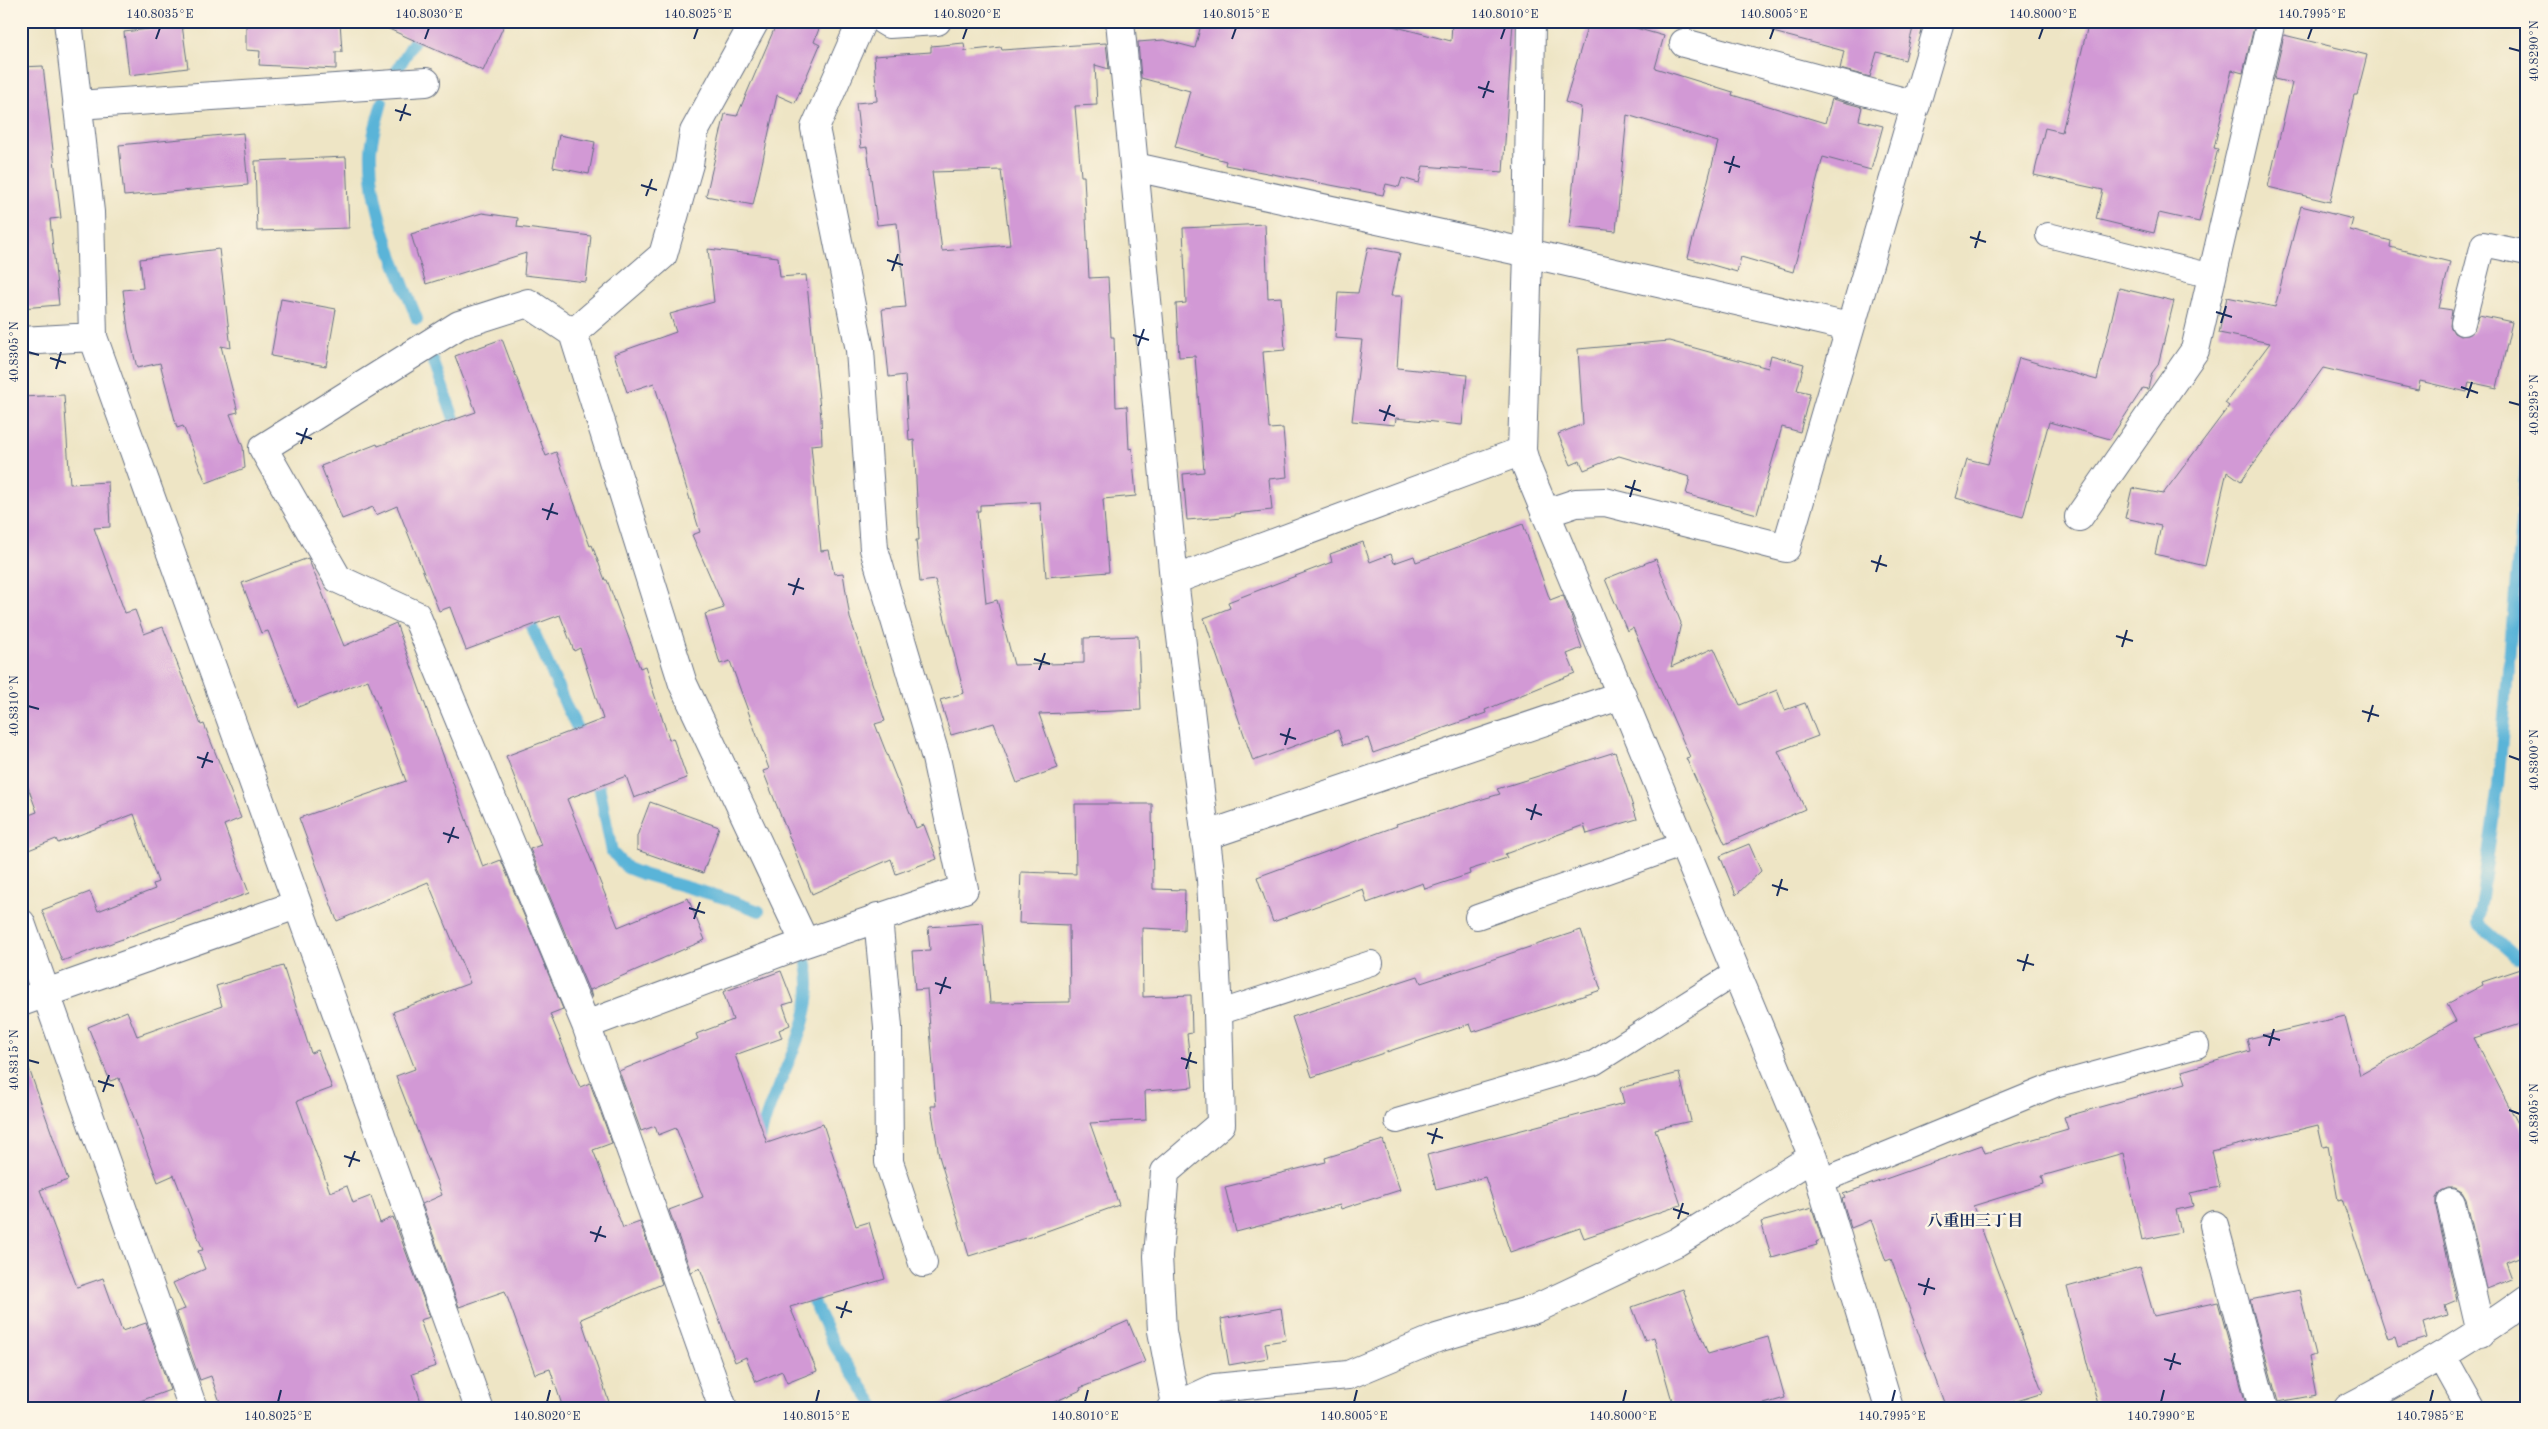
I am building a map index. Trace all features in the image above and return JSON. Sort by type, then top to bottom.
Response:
[{"type":"street","points":[[68,21],[76,105],[90,212],[93,337],[296,905],[479,1408]]},
{"type":"street","points":[[573,333],[663,255],[689,164],[694,132],[755,21]]},
{"type":"street","points":[[586,1025],[805,943],[964,889],[936,758],[874,549],[860,350],[815,128],[862,21]]},
{"type":"street","points":[[884,21],[889,24],[937,21]]},
{"type":"street","points":[[1120,21],[1174,580],[1211,880],[1218,1013],[1221,1124],[1165,1172],[1158,1256],[1161,1322],[1174,1406],[1215,1388],[1348,1375],[1436,1338],[1535,1309],[1677,1242],[1817,1169]]},
{"type":"street","points":[[1531,21],[1528,253],[1522,451],[1817,1169],[1889,1408]]},
{"type":"street","points":[[1546,513],[1576,503],[1605,502],[1786,548],[1940,21]]},
{"type":"street","points":[[2079,517],[2195,350],[2271,21]]},
{"type":"street","points":[[1684,43],[1916,105]]},
{"type":"street","points":[[76,105],[426,82]]},
{"type":"street","points":[[1135,167],[1528,253],[1850,327]]},
{"type":"street","points":[[723,1408],[586,1025],[416,615],[338,579],[263,448],[459,325],[528,303],[573,333],[683,684],[805,943]]},
{"type":"street","points":[[21,341],[93,337]]},
{"type":"street","points":[[1174,580],[1522,451]]},
{"type":"street","points":[[1205,836],[1622,695]]},
{"type":"street","points":[[34,998],[296,905]]},
{"type":"street","points":[[878,917],[888,1027],[889,1162],[923,1263]]},
{"type":"street","points":[[21,923],[34,998],[193,1408]]},
{"type":"street","points":[[2452,1203],[2481,1333]]},
{"type":"street","points":[[2214,1225],[2263,1408]]},
{"type":"street","points":[[2348,1408],[2481,1333],[2527,1299]]},
{"type":"street","points":[[2442,1356],[2471,1408]]},
{"type":"lane","points":[[2048,235],[2212,276]]},
{"type":"lane","points":[[2463,323],[2483,244],[2527,253]]},
{"type":"lane","points":[[1477,917],[1684,844]]},
{"type":"lane","points":[[1218,1013],[1371,963]]},
{"type":"lane","points":[[1396,1121],[1594,1063],[1737,972]]},
{"type":"lane","points":[[1817,1169],[2055,1085],[2197,1046]]},
{"type":"building","points":[[246,21],[340,21],[342,52],[336,52],[336,69],[259,65],[260,51],[246,50]]},
{"type":"building","points":[[371,21],[506,21],[483,71]]},
{"type":"building","points":[[788,21],[822,21],[814,42],[820,45],[795,103],[777,95],[753,205],[706,196],[725,114],[737,116],[775,27],[784,30]]},
{"type":"building","points":[[1202,21],[1373,21],[1451,41],[1452,21],[1513,21],[1503,172],[1423,166],[1419,183],[1402,178],[1399,187],[1386,184],[1383,195],[1225,165],[1226,161],[1175,147],[1190,91],[1141,78],[1138,42],[1164,40],[1195,48]]},
{"type":"building","points":[[1589,21],[1611,21],[1664,36],[1655,68],[1733,92],[1732,95],[1825,123],[1832,99],[1862,107],[1859,120],[1883,126],[1871,170],[1823,157],[1793,272],[1741,257],[1737,272],[1688,258],[1718,142],[1627,115],[1616,231],[1569,226],[1581,107],[1565,102]]},
{"type":"building","points":[[1775,21],[1887,21],[1913,28],[1905,60],[1877,52],[1870,77],[1840,69],[1844,51],[1773,32]]},
{"type":"building","points":[[2089,21],[2230,21],[2254,27],[2243,73],[2232,70],[2214,148],[2218,149],[2199,222],[2159,213],[2154,233],[2096,219],[2103,190],[2034,175],[2045,128],[2062,132]]},
{"type":"building","points":[[182,25],[188,68],[129,75],[124,32]]},
{"type":"building","points":[[2284,35],[2367,55],[2357,95],[2354,95],[2330,202],[2268,187],[2292,83],[2274,79]]},
{"type":"building","points":[[964,43],[965,51],[1001,47],[1002,50],[1106,43],[1109,69],[1095,65],[1097,105],[1075,106],[1081,176],[1084,176],[1089,278],[1108,277],[1111,337],[1114,337],[1116,407],[1127,406],[1129,449],[1132,448],[1136,496],[1103,499],[1109,572],[1046,577],[1040,502],[980,505],[980,511],[977,511],[986,603],[997,600],[1014,665],[1084,663],[1084,638],[1138,636],[1141,710],[1039,714],[1058,768],[1017,783],[994,723],[951,735],[940,700],[964,693],[935,580],[920,582],[916,540],[919,540],[914,440],[909,441],[905,375],[889,377],[882,309],[906,307],[897,223],[877,225],[867,147],[861,148],[856,103],[877,101],[874,56],[931,52],[931,46]],"holes":[[[1001,170],[1010,245],[942,251],[932,172]]]},
{"type":"building","points":[[43,66],[61,218],[50,219],[59,305],[21,308],[21,67]]},
{"type":"building","points":[[243,133],[248,185],[124,196],[119,145]]},
{"type":"building","points":[[559,135],[595,142],[589,174],[553,167]]},
{"type":"building","points":[[346,157],[349,228],[257,231],[255,161]]},
{"type":"building","points":[[2301,206],[2353,219],[2350,230],[2391,241],[2390,247],[2450,262],[2439,308],[2452,310],[2450,326],[2454,333],[2460,336],[2472,333],[2479,315],[2512,322],[2497,388],[2469,382],[2467,392],[2420,381],[2418,390],[2323,368],[2241,481],[2227,471],[2205,566],[2155,554],[2161,526],[2125,518],[2132,488],[2163,494],[2229,406],[2225,403],[2270,343],[2219,333],[2227,297],[2275,307]]},
{"type":"building","points":[[482,213],[518,218],[517,227],[591,236],[586,282],[524,275],[526,253],[426,284],[411,234]]},
{"type":"building","points":[[1265,224],[1268,298],[1281,297],[1285,350],[1263,352],[1269,429],[1283,428],[1287,477],[1269,479],[1272,510],[1235,514],[1235,516],[1187,520],[1183,474],[1204,472],[1195,356],[1179,357],[1176,304],[1186,303],[1183,228]]},
{"type":"building","points":[[1368,247],[1400,253],[1391,296],[1402,296],[1397,368],[1467,375],[1462,425],[1396,418],[1395,425],[1352,421],[1362,340],[1335,338],[1338,292],[1358,293]]},
{"type":"building","points":[[219,249],[231,348],[221,346],[238,412],[230,414],[243,447],[245,468],[206,483],[183,426],[177,428],[160,363],[137,368],[128,330],[123,290],[143,288],[140,259]]},
{"type":"building","points":[[708,249],[778,257],[780,277],[806,275],[821,418],[822,444],[811,445],[821,551],[829,550],[834,574],[843,573],[850,618],[885,721],[875,724],[916,828],[924,825],[937,859],[896,874],[891,859],[812,894],[763,771],[769,769],[730,661],[720,664],[705,614],[724,608],[692,535],[700,532],[654,383],[627,392],[614,354],[676,332],[670,314],[714,302]]},
{"type":"building","points":[[2119,288],[2174,301],[2158,365],[2152,373],[2148,389],[2143,388],[2110,439],[2049,422],[2023,517],[1956,498],[1967,459],[1988,464],[2019,358],[2097,380]]},
{"type":"building","points":[[281,299],[336,309],[326,366],[271,356]]},
{"type":"building","points":[[502,339],[546,456],[556,452],[590,546],[592,545],[605,580],[607,580],[640,668],[645,666],[669,739],[673,738],[687,778],[634,798],[626,776],[567,799],[618,927],[688,898],[705,940],[590,990],[592,998],[530,849],[541,845],[506,756],[603,719],[580,648],[574,651],[560,615],[466,650],[450,607],[439,611],[397,506],[376,515],[373,507],[342,519],[321,466],[377,444],[378,446],[476,412],[455,356]]},
{"type":"building","points":[[1669,341],[1768,368],[1771,355],[1804,364],[1797,390],[1810,393],[1800,432],[1782,427],[1757,514],[1686,494],[1690,477],[1619,456],[1584,470],[1580,461],[1571,465],[1558,434],[1583,424],[1578,349]]},
{"type":"building","points":[[64,395],[70,484],[108,482],[110,527],[94,528],[125,613],[135,610],[144,634],[163,627],[201,725],[204,724],[241,818],[224,825],[249,893],[62,961],[42,910],[90,892],[98,911],[155,889],[153,884],[158,882],[134,814],[58,843],[56,839],[21,853],[21,818],[37,812],[21,768],[21,397]]},
{"type":"building","points":[[1523,524],[1550,600],[1563,595],[1571,615],[1582,648],[1567,654],[1575,673],[1485,710],[1486,713],[1373,753],[1368,738],[1343,745],[1338,730],[1253,761],[1204,618],[1230,608],[1228,602],[1332,562],[1330,554],[1363,542],[1370,562],[1391,554],[1394,563],[1414,556],[1416,562]]},
{"type":"building","points":[[308,558],[344,646],[396,623],[483,867],[501,860],[563,1009],[550,1014],[580,1087],[590,1083],[612,1143],[593,1150],[623,1228],[640,1222],[662,1284],[581,1319],[611,1408],[563,1408],[550,1369],[535,1374],[505,1291],[459,1307],[422,1204],[442,1195],[396,1076],[415,1069],[393,1012],[470,983],[428,882],[337,921],[299,818],[406,781],[368,680],[298,707],[268,631],[261,633],[242,583]]},
{"type":"building","points":[[1656,559],[1681,623],[1671,667],[1714,648],[1740,705],[1777,690],[1785,710],[1805,703],[1818,736],[1778,751],[1805,809],[1725,844],[1686,758],[1690,757],[1633,628],[1627,631],[1605,579]]},
{"type":"building","points":[[1615,752],[1637,819],[1587,834],[1584,825],[1505,854],[1507,858],[1469,870],[1470,874],[1425,889],[1423,883],[1367,903],[1363,889],[1273,922],[1257,877],[1397,826],[1396,824],[1500,794],[1497,789]]},
{"type":"building","points":[[650,802],[719,827],[703,873],[637,850],[637,836]]},
{"type":"building","points":[[1075,804],[1152,804],[1153,889],[1185,890],[1184,930],[1142,928],[1143,997],[1191,995],[1192,1033],[1187,1034],[1193,1087],[1145,1091],[1146,1120],[1090,1123],[1119,1205],[1033,1236],[969,1256],[939,1156],[931,1106],[936,1106],[927,989],[915,990],[912,951],[930,950],[928,927],[983,923],[990,1003],[1070,1002],[1069,925],[1019,923],[1021,872],[1076,874]]},
{"type":"building","points":[[1749,844],[1761,871],[1736,895],[1720,856]]},
{"type":"building","points":[[1581,930],[1601,990],[1473,1032],[1470,1024],[1312,1077],[1292,1017],[1418,976],[1421,983]]},
{"type":"building","points":[[283,966],[311,1053],[318,1050],[332,1088],[297,1101],[330,1192],[347,1186],[353,1203],[371,1196],[380,1223],[393,1217],[430,1317],[420,1320],[436,1366],[412,1374],[423,1408],[222,1408],[211,1376],[200,1380],[176,1312],[185,1309],[173,1283],[205,1269],[198,1251],[203,1250],[174,1175],[158,1182],[119,1078],[110,1081],[88,1027],[127,1011],[137,1036],[222,1006],[216,986]]},
{"type":"building","points":[[2527,967],[2527,1021],[2474,1038],[2527,1141],[2527,1254],[2506,1262],[2512,1279],[2487,1289],[2466,1199],[2462,1192],[2455,1188],[2441,1191],[2436,1198],[2436,1207],[2457,1300],[2445,1305],[2448,1315],[2423,1323],[2427,1338],[2398,1347],[2395,1337],[2388,1339],[2342,1199],[2338,1200],[2328,1146],[2323,1147],[2318,1125],[2212,1151],[2220,1187],[2190,1193],[2193,1206],[2176,1210],[2181,1232],[2142,1240],[2123,1153],[2042,1176],[2044,1184],[1973,1206],[2043,1393],[1994,1408],[1946,1408],[1891,1259],[1886,1261],[1871,1220],[1851,1228],[1842,1199],[1845,1198],[1843,1194],[1982,1145],[1985,1153],[2068,1129],[2064,1117],[2186,1083],[2182,1071],[2250,1051],[2247,1039],[2345,1016],[2360,1075],[2456,1021],[2447,1004],[2483,985],[2482,982]]},
{"type":"building","points":[[781,971],[793,1002],[783,1005],[790,1025],[779,1030],[782,1038],[735,1055],[767,1143],[823,1124],[856,1226],[869,1222],[885,1279],[790,1307],[817,1371],[787,1383],[782,1371],[756,1382],[746,1357],[735,1362],[700,1268],[691,1272],[669,1210],[703,1197],[676,1128],[658,1135],[655,1126],[641,1131],[619,1071],[698,1039],[696,1034],[733,1020],[723,992]]},
{"type":"building","points":[[26,1060],[68,1180],[40,1190],[77,1287],[103,1278],[122,1331],[146,1323],[170,1390],[121,1408],[21,1408],[21,1061]]},
{"type":"building","points":[[1679,1073],[1691,1121],[1655,1129],[1681,1205],[1584,1238],[1580,1228],[1510,1252],[1485,1177],[1436,1189],[1427,1155],[1624,1103],[1620,1088]]},
{"type":"building","points":[[1383,1140],[1400,1190],[1341,1209],[1340,1205],[1236,1232],[1225,1187],[1326,1162],[1325,1158]]},
{"type":"building","points":[[1812,1208],[1822,1239],[1816,1242],[1817,1245],[1772,1258],[1761,1222]]},
{"type":"building","points":[[2140,1267],[2154,1316],[2218,1302],[2247,1408],[2099,1408],[2067,1287]]},
{"type":"building","points":[[1683,1289],[1708,1354],[1768,1337],[1785,1398],[1750,1408],[1674,1408],[1654,1337],[1645,1340],[1632,1307]]},
{"type":"building","points":[[2299,1290],[2315,1355],[2309,1357],[2316,1395],[2278,1402],[2250,1300]]},
{"type":"building","points":[[1281,1308],[1286,1340],[1265,1343],[1268,1358],[1229,1365],[1221,1319]]},
{"type":"building","points":[[1128,1321],[1145,1362],[1080,1388],[1081,1390],[1041,1408],[931,1408]]},
{"type":"waterway","points":[[396,72],[423,26]]},
{"type":"waterway","points":[[382,102],[371,151],[375,194],[379,215],[393,258],[417,319]]},
{"type":"waterway","points":[[433,360],[460,435]]},
{"type":"waterway","points":[[2527,454],[2498,786],[2478,923],[2516,957],[2527,955]]},
{"type":"waterway","points":[[525,611],[567,708],[585,743]]},
{"type":"waterway","points":[[596,770],[612,852],[627,868],[724,898],[759,911]]},
{"type":"waterway","points":[[759,1145],[764,1122],[800,1033],[809,987],[807,964]]},
{"type":"waterway","points":[[806,1286],[834,1345],[876,1408]]},
{"type":"district","name":"八重田三丁目","points":[[1975,1220]]}]
